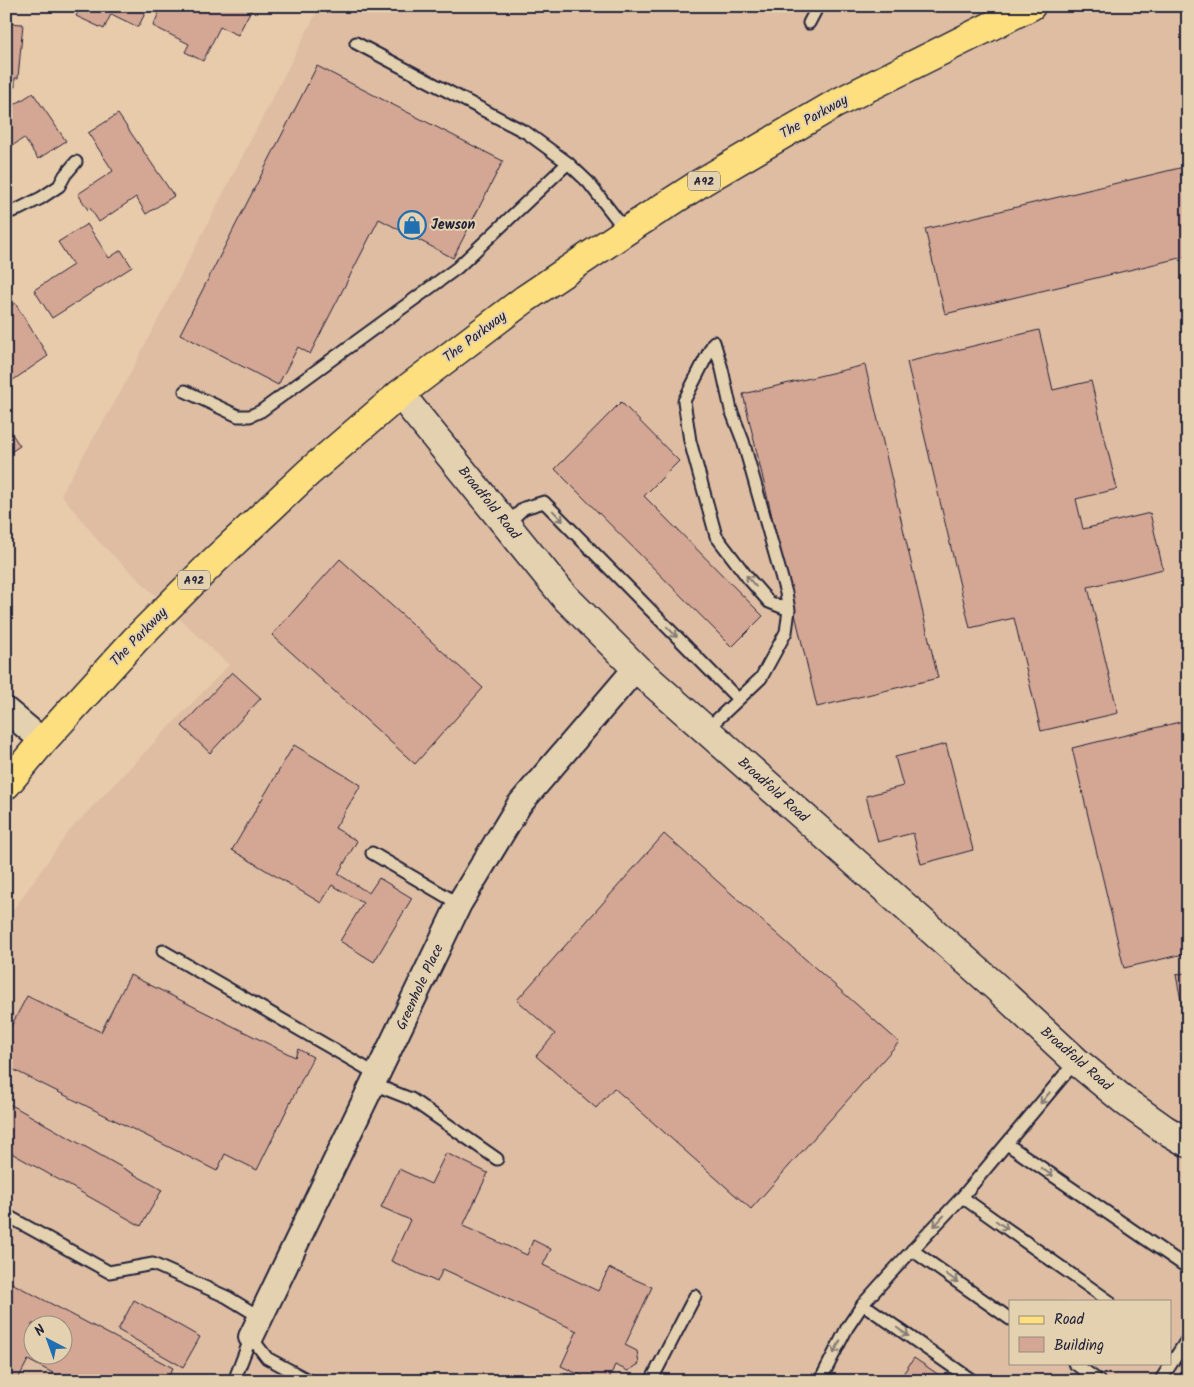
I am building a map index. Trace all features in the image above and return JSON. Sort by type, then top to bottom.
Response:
[{"type":"main road","name":"The Parkway","points":[[6,785],[43,741],[135,640],[214,561],[309,472],[400,394],[525,299],[626,230],[702,182],[835,104],[1031,6]]},
{"type":"street","name":"Broadfold Road","points":[[400,394],[564,596],[636,668],[996,987],[1076,1061],[1126,1102],[1164,1129],[1188,1143]]},
{"type":"street","name":"Greenhole Place","points":[[256,1327],[459,904],[518,805],[636,668]]},
{"type":"street","points":[[6,710],[43,741]]},
{"type":"lane","points":[[809,23],[818,6]]},
{"type":"lane","points":[[356,43],[527,133],[568,163],[588,182],[626,230]]},
{"type":"lane","points":[[6,213],[41,198],[59,186],[76,162]]},
{"type":"lane","points":[[185,391],[238,416],[250,416],[261,411],[457,268],[568,163]]},
{"type":"lane","points":[[706,730],[761,678],[786,632],[789,610],[786,593],[743,441],[731,410],[714,342],[684,401],[690,441],[716,536],[769,602],[789,610]]},
{"type":"lane","points":[[506,524],[524,508],[544,502],[738,699]]},
{"type":"lane","points":[[372,853],[459,904]]},
{"type":"lane","points":[[163,951],[375,1080],[410,1099],[497,1159]]},
{"type":"lane","points":[[820,1381],[847,1328],[863,1304],[962,1197],[1076,1061]]},
{"type":"lane","points":[[1007,1144],[1188,1268]]},
{"type":"lane","points":[[962,1197],[1108,1300]]},
{"type":"lane","points":[[6,1215],[109,1272],[153,1264],[227,1297],[256,1327],[267,1358],[310,1381]]},
{"type":"lane","points":[[912,1250],[1009,1318]]},
{"type":"lane","points":[[651,1381],[695,1296]]},
{"type":"lane","points":[[863,1304],[973,1381]]},
{"type":"lane","points":[[234,1381],[256,1327]]},
{"type":"lane","points":[[1175,1348],[1188,1338]]},
{"type":"lane","points":[[1075,1364],[1099,1381]]},
{"type":"lane","points":[[1160,1381],[1168,1364]]},
{"type":"shaded area","points":[[320,6],[1188,6],[1188,1369],[1181,1381],[6,1381],[6,920],[70,830],[229,665],[100,543],[61,494],[119,395]]},
{"type":"building","points":[[81,6],[149,6],[138,27],[111,14],[104,29],[76,16]]},
{"type":"building","points":[[162,6],[253,6],[238,35],[220,27],[203,61],[185,52],[189,44],[153,26]]},
{"type":"building","points":[[6,23],[23,24],[18,78],[15,78],[15,87],[6,86]]},
{"type":"building","points":[[317,66],[503,161],[453,258],[379,219],[310,354],[298,347],[278,385],[180,334]]},
{"type":"building","points":[[33,93],[66,141],[38,159],[24,138],[6,150],[6,110]]},
{"type":"building","points":[[118,114],[174,196],[146,214],[136,197],[99,222],[90,208],[88,210],[78,194],[113,171],[88,133]]},
{"type":"building","points":[[1188,166],[1188,256],[945,314],[925,229]]},
{"type":"building","points":[[87,224],[109,258],[121,250],[132,267],[52,318],[34,290],[73,265],[58,242]]},
{"type":"building","points":[[15,303],[48,356],[6,385],[6,309]]},
{"type":"building","points":[[1039,330],[1053,390],[1091,381],[1117,489],[1076,499],[1083,529],[1150,513],[1163,569],[1088,587],[1118,713],[1041,731],[1014,618],[970,628],[907,362]]},
{"type":"building","points":[[865,365],[938,678],[817,707],[743,394]]},
{"type":"building","points":[[621,402],[679,461],[644,496],[763,616],[732,647],[555,469]]},
{"type":"building","points":[[6,425],[20,446],[6,455]]},
{"type":"building","points":[[340,559],[483,688],[415,764],[272,635]]},
{"type":"building","points":[[232,672],[261,698],[210,753],[182,726]]},
{"type":"building","points":[[1188,720],[1188,953],[1124,968],[1072,748]]},
{"type":"building","points":[[946,744],[973,850],[921,864],[913,833],[878,842],[866,796],[903,786],[895,757]]},
{"type":"building","points":[[294,745],[361,785],[335,828],[357,841],[338,874],[369,893],[379,878],[412,898],[374,962],[340,941],[363,903],[332,885],[321,903],[232,850]]},
{"type":"building","points":[[664,834],[899,1042],[751,1209],[614,1088],[596,1108],[536,1056],[555,1034],[517,1000]]},
{"type":"building","points":[[1188,972],[1188,1036],[1176,975]]},
{"type":"building","points":[[130,975],[295,1057],[298,1049],[313,1057],[257,1170],[225,1154],[217,1171],[6,1066],[6,1036],[27,996],[101,1032]]},
{"type":"building","points":[[6,1102],[162,1190],[141,1226],[6,1150]]},
{"type":"building","points":[[446,1153],[488,1173],[463,1226],[527,1255],[533,1240],[551,1249],[543,1265],[598,1291],[609,1268],[652,1287],[625,1345],[637,1351],[639,1364],[628,1371],[615,1365],[608,1381],[593,1381],[561,1366],[577,1331],[443,1269],[437,1282],[391,1261],[410,1220],[381,1207],[399,1169],[431,1184]]},
{"type":"building","points":[[6,1280],[71,1314],[22,1314],[22,1364],[26,1364],[17,1381],[6,1381]]},
{"type":"building","points":[[134,1300],[200,1337],[183,1367],[118,1330]]},
{"type":"building","points":[[72,1315],[173,1368],[166,1381],[68,1381],[36,1364],[72,1364]]},
{"type":"building","points":[[914,1358],[948,1381],[898,1381]]},
{"type":"place","name":"Jewson","points":[[412,225]]}]
